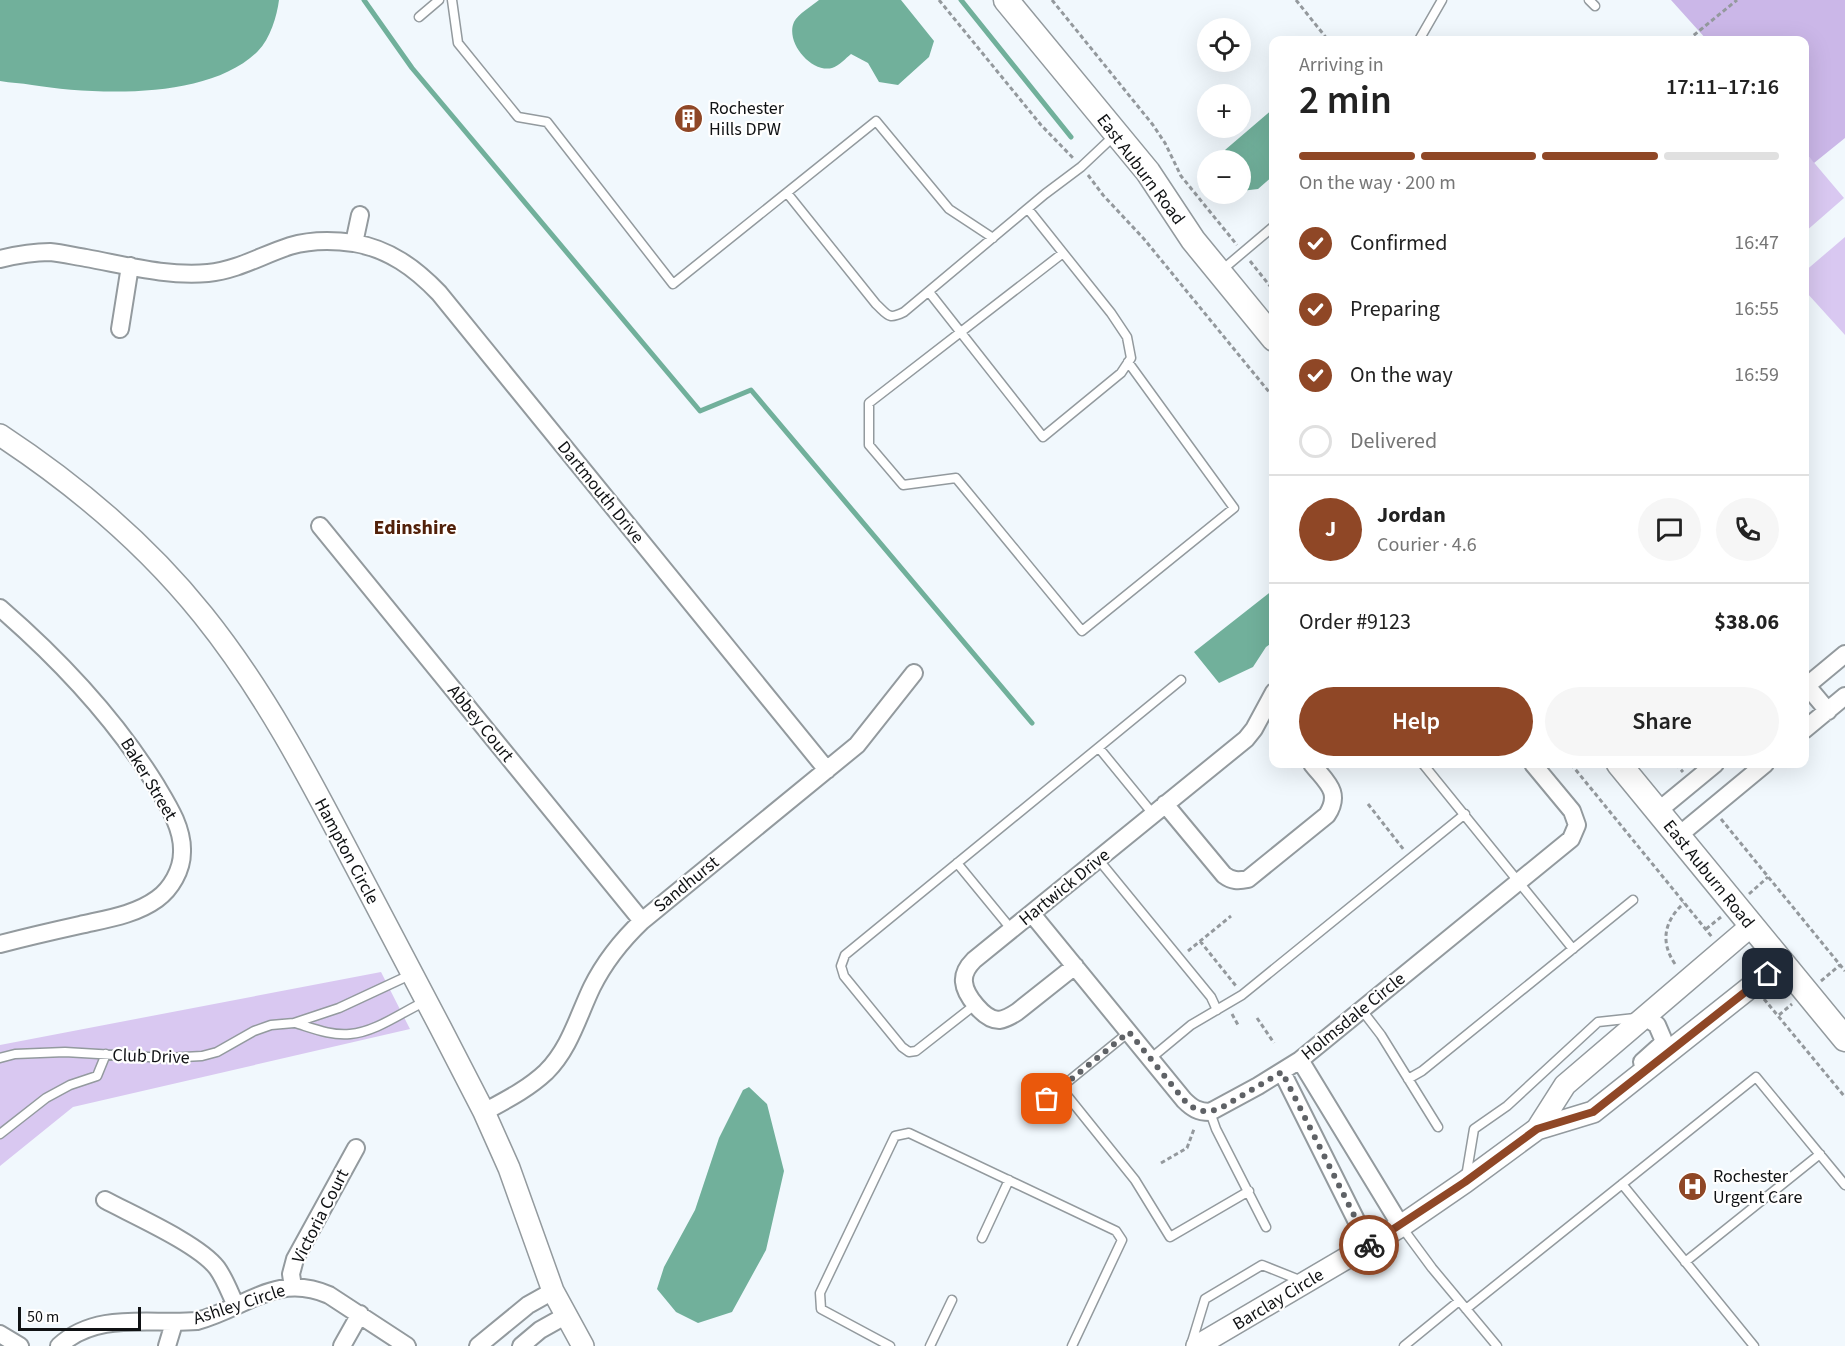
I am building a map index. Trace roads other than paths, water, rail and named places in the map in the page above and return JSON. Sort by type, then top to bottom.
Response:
[{"type":"main road","name":"East Auburn Road","points":[[1006,0],[1148,172],[1193,240],[1269,333]]},
{"type":"main road","name":"East Auburn Road","points":[[1622,768],[1845,1039]]},
{"type":"street","points":[[354,243],[360,215]]},
{"type":"street","name":"Dartmouth Drive","points":[[0,260],[17,255],[51,252],[158,271],[208,273],[240,266],[290,246],[318,241],[354,243],[384,251],[414,269],[439,293],[827,770]]},
{"type":"street","points":[[120,329],[130,266]]},
{"type":"street","name":"Hampton Circle","points":[[0,435],[84,495],[144,550],[203,615],[255,685],[278,723],[484,1112],[510,1168],[553,1291],[583,1346]]},
{"type":"street","name":"Abbey Court","points":[[320,526],[642,921]]},
{"type":"street","name":"Baker Street","points":[[0,608],[58,662],[115,725],[165,800],[175,821],[183,853],[179,869],[171,884],[158,899],[144,907],[119,916],[0,944]]},
{"type":"street","points":[[1809,684],[1845,654]]},
{"type":"street","name":"Sandhurst","points":[[484,1112],[528,1087],[553,1063],[569,1041],[592,987],[606,962],[622,940],[856,745],[869,732],[914,673]]},
{"type":"street","points":[[1809,690],[1828,711]]},
{"type":"street","points":[[1809,726],[1845,696]]},
{"type":"street","name":"Hartwick Drive","points":[[976,1004],[966,990],[964,979],[967,968],[1246,739],[1269,715]]},
{"type":"street","points":[[1159,809],[1224,875],[1239,881],[1248,879],[1328,815],[1334,798],[1332,789],[1315,768]]},
{"type":"street","name":"Holmsdale Circle","points":[[1210,1112],[1300,1060],[1571,839],[1576,825],[1572,812],[1536,768]]},
{"type":"street","points":[[1658,811],[1710,768]]},
{"type":"street","points":[[1678,836],[1760,768]]},
{"type":"street","points":[[1032,914],[1184,1100],[1201,1112],[1210,1112]]},
{"type":"street","name":"Barclay Circle","points":[[1537,1129],[1565,1085],[1751,926]]},
{"type":"street","name":"Barclay Circle","points":[[1197,1346],[1401,1226],[1537,1129],[1593,1112],[1782,962]]},
{"type":"street","points":[[976,1004],[993,1019],[1008,1018],[1075,966]]},
{"type":"street","name":"Barclay Circle","points":[[1629,1083],[1643,1060],[1661,1045],[1663,1039],[1657,1025],[1645,1017]]},
{"type":"street","points":[[1300,1060],[1401,1226]]},
{"type":"street","points":[[1282,1072],[1368,1246]]},
{"type":"street","name":"Victoria Court","points":[[293,1287],[291,1274],[295,1258],[356,1148]]},
{"type":"street","points":[[105,1200],[193,1248],[210,1260],[222,1276],[236,1306]]},
{"type":"street","name":"Ashley Circle","points":[[60,1346],[80,1332],[102,1323],[197,1321],[268,1291],[293,1287],[316,1289],[360,1314],[407,1346]]},
{"type":"street","points":[[478,1346],[528,1305],[553,1291]]},
{"type":"street","points":[[342,1346],[360,1314]]},
{"type":"street","points":[[521,1346],[540,1330],[565,1316]]},
{"type":"street","points":[[167,1346],[174,1323]]},
{"type":"street","points":[[499,1328],[513,1346]]},
{"type":"street","points":[[0,1335],[20,1346]]},
{"type":"lane","points":[[419,17],[440,0]]},
{"type":"lane","points":[[452,0],[458,43],[518,117],[547,123],[673,284],[876,121],[949,210],[993,238]]},
{"type":"lane","points":[[1421,36],[1442,0]]},
{"type":"lane","points":[[787,193],[876,304],[889,316],[894,317],[904,312],[1082,167],[1116,134]]},
{"type":"lane","points":[[929,292],[1042,437],[1121,373],[1131,358],[1127,337],[1111,313],[1028,209]]},
{"type":"lane","points":[[1219,272],[1269,230]]},
{"type":"lane","points":[[1063,253],[869,403],[869,445],[903,485],[956,478],[1082,631],[1234,508],[1128,362]]},
{"type":"lane","points":[[976,1004],[916,1051],[909,1052],[902,1047],[844,976],[841,966],[846,955],[1181,681]]},
{"type":"lane","points":[[1099,748],[1159,809]]},
{"type":"lane","points":[[1426,768],[1573,948]]},
{"type":"lane","points":[[1150,1059],[1191,1025],[1242,995],[1465,814]]},
{"type":"lane","points":[[1098,859],[1211,997],[1217,1010]]},
{"type":"lane","points":[[957,863],[1012,930]]},
{"type":"lane","points":[[1408,1079],[1422,1071],[1633,900]]},
{"type":"lane","name":"Club Drive","points":[[0,1058],[39,1052],[165,1058],[202,1056],[217,1052],[254,1031],[271,1025],[294,1023],[358,1000],[412,974]]},
{"type":"lane","name":"Club Drive","points":[[294,1023],[334,1034],[351,1034],[372,1029],[426,1001]]},
{"type":"lane","points":[[1361,1009],[1381,1035],[1438,1128]]},
{"type":"lane","points":[[1465,1182],[1474,1129],[1507,1106],[1598,1022],[1645,1017]]},
{"type":"lane","points":[[1033,1110],[1129,1032]]},
{"type":"lane","points":[[0,1134],[46,1098],[70,1085],[97,1076],[106,1054]]},
{"type":"lane","points":[[1466,1309],[1756,1077],[1845,1185]]},
{"type":"lane","points":[[1061,1088],[1135,1180],[1170,1237],[1249,1191]]},
{"type":"lane","points":[[1210,1112],[1266,1227]]},
{"type":"lane","points":[[890,1346],[821,1309],[820,1293],[895,1136],[909,1133],[1116,1231],[1122,1240],[1072,1346]]},
{"type":"lane","points":[[1685,1262],[1820,1154]]},
{"type":"lane","points":[[982,1238],[1009,1180]]},
{"type":"lane","points":[[1622,1184],[1754,1346]]},
{"type":"lane","points":[[1401,1226],[1497,1346]]},
{"type":"lane","points":[[1190,1346],[1205,1299],[1262,1265],[1305,1283]]},
{"type":"lane","points":[[930,1346],[952,1300]]},
{"type":"lane","points":[[1404,1346],[1459,1301]]},
{"type":"waterway","points":[[364,0],[412,68],[700,411],[751,390],[1032,723]]},
{"type":"waterway","points":[[961,0],[1071,137]]},
{"type":"place","name":"Rochester Hills DPW","points":[[688,118]]},
{"type":"place","name":"Rochester Urgent Care","points":[[1692,1186]]},
{"type":"district","name":"Edinshire","points":[[415,527]]}]
